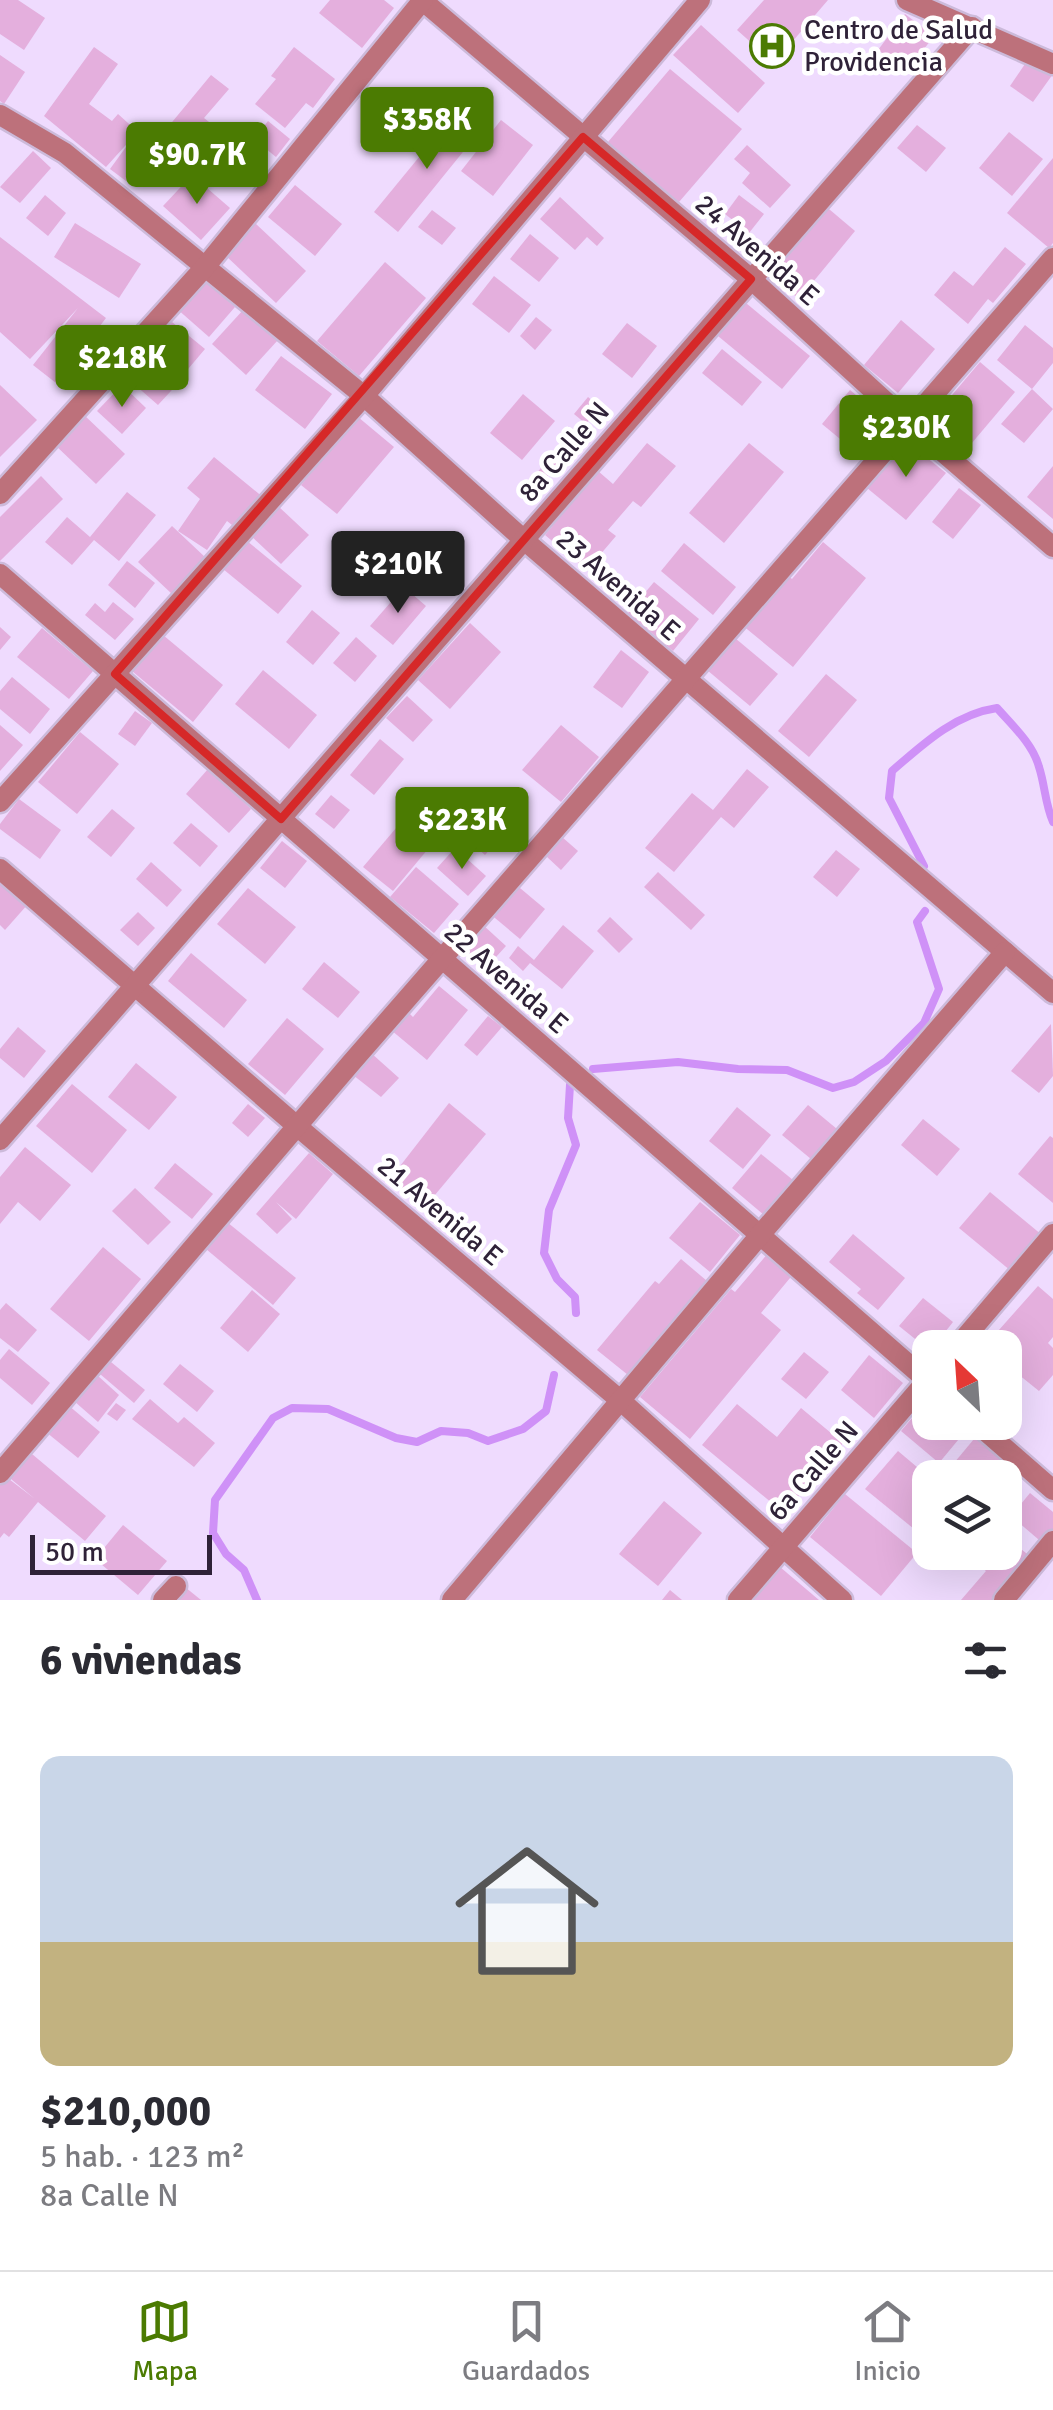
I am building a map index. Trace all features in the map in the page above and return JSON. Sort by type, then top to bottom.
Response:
[{"type":"street","points":[[0,494],[205,267],[422,0]]},
{"type":"street","name":"24 Avenida E","points":[[422,0],[751,280],[1053,546]]},
{"type":"street","points":[[0,802],[364,396],[700,0]]},
{"type":"street","points":[[908,0],[1053,64]]},
{"type":"street","name":"8a Calle N","points":[[0,1140],[972,27]]},
{"type":"street","name":"23 Avenida E","points":[[0,115],[66,153],[364,396],[524,540],[1053,993]]},
{"type":"street","points":[[0,1473],[442,958],[1053,258]]},
{"type":"street","name":"22 Avenida E","points":[[0,574],[912,1365]]},
{"type":"street","name":"21 Avenida E","points":[[0,869],[620,1400],[842,1600]]},
{"type":"street","points":[[452,1600],[1005,952]]},
{"type":"street","points":[[971,1330],[1053,1234]]},
{"type":"street","name":"6a Calle N","points":[[738,1600],[912,1400]]},
{"type":"street","points":[[996,1440],[1053,1490]]},
{"type":"street","points":[[1004,1600],[1053,1541]]},
{"type":"highlighted area","points":[[583,137],[751,279],[281,819],[115,674]]},
{"type":"building","points":[[0,0],[18,0],[45,18],[24,50],[0,34]]},
{"type":"building","points":[[330,0],[384,0],[394,8],[362,48],[319,13]]},
{"type":"building","name":"Centro de Salud Providencia","points":[[764,0],[828,0],[774,63],[737,30]]},
{"type":"building","points":[[905,14],[934,36],[907,71],[878,50]]},
{"type":"building","points":[[701,25],[765,83],[738,113],[673,55]]},
{"type":"building","points":[[94,47],[118,64],[89,104],[112,121],[118,114],[138,132],[141,128],[156,140],[126,181],[110,169],[134,136],[106,167],[44,116]]},
{"type":"building","points":[[294,47],[335,79],[313,108],[306,103],[285,128],[255,104],[276,79],[271,76]]},
{"type":"building","points":[[0,55],[25,72],[4,104],[0,101]]},
{"type":"building","points":[[1029,58],[1053,74],[1033,102],[1010,86]]},
{"type":"building","points":[[670,69],[742,129],[679,202],[608,142]]},
{"type":"building","points":[[211,75],[229,89],[204,118],[238,145],[219,169],[168,127]]},
{"type":"building","points":[[456,112],[480,131],[398,232],[374,212]]},
{"type":"building","points":[[501,120],[533,145],[493,196],[461,171]]},
{"type":"building","points":[[268,121],[290,139],[276,157],[254,139]]},
{"type":"building","points":[[917,125],[946,148],[926,172],[897,148]]},
{"type":"building","points":[[1009,132],[1043,159],[1012,196],[979,168]]},
{"type":"building","points":[[747,145],[791,185],[770,208],[742,183],[750,173],[734,159]]},
{"type":"building","points":[[33,151],[51,168],[20,203],[0,187]]},
{"type":"building","points":[[1053,158],[1053,243],[1049,248],[1007,213]]},
{"type":"building","points":[[192,175],[230,208],[201,240],[163,206]]},
{"type":"building","points":[[295,185],[342,224],[315,256],[268,217]]},
{"type":"building","points":[[45,195],[66,213],[48,236],[26,218]]},
{"type":"building","points":[[739,195],[764,214],[749,233],[725,214]]},
{"type":"building","points":[[560,197],[604,238],[597,246],[587,237],[575,250],[540,219]]},
{"type":"building","points":[[823,204],[855,231],[799,299],[767,272]]},
{"type":"building","points":[[432,210],[456,228],[442,245],[418,227]]},
{"type":"building","points":[[75,223],[141,264],[119,298],[54,257]]},
{"type":"building","points":[[255,223],[306,271],[276,303],[225,255]]},
{"type":"building","points":[[530,234],[559,258],[539,282],[510,259]]},
{"type":"building","points":[[0,237],[106,318],[56,383],[33,365],[78,308],[30,359],[0,332]]},
{"type":"building","points":[[1005,247],[1026,264],[993,303],[988,299],[968,324],[934,295],[954,271],[973,286]]},
{"type":"building","points":[[385,262],[426,298],[359,376],[317,341]]},
{"type":"building","points":[[494,276],[531,305],[509,333],[472,304]]},
{"type":"building","points":[[203,279],[235,307],[209,337],[176,308]]},
{"type":"building","points":[[746,303],[810,356],[782,389],[718,336]]},
{"type":"building","points":[[244,309],[278,340],[246,375],[212,344]]},
{"type":"building","points":[[536,317],[552,330],[535,350],[520,336]]},
{"type":"building","points":[[901,320],[935,349],[898,393],[864,365]]},
{"type":"building","points":[[172,322],[205,349],[183,375],[167,364],[183,378],[158,405],[119,371],[144,343],[150,349]]},
{"type":"building","points":[[627,323],[657,346],[632,378],[602,354]]},
{"type":"building","points":[[1025,325],[1053,348],[1053,363],[1032,389],[997,360]]},
{"type":"building","points":[[722,349],[762,382],[742,406],[702,373]]},
{"type":"building","points":[[281,356],[332,394],[305,429],[255,390]]},
{"type":"building","points":[[980,362],[1015,392],[966,450],[930,421]]},
{"type":"building","points":[[0,385],[37,420],[0,457]]},
{"type":"building","points":[[122,385],[146,408],[122,434],[97,411]]},
{"type":"building","points":[[1032,389],[1053,409],[1024,443],[1001,424]]},
{"type":"building","points":[[850,390],[886,420],[857,453],[822,424]]},
{"type":"building","points":[[523,394],[555,421],[522,460],[490,433]]},
{"type":"building","points":[[588,397],[600,407],[586,424],[574,414]]},
{"type":"building","points":[[83,414],[125,454],[96,484],[54,444]]},
{"type":"building","points":[[358,417],[394,447],[337,514],[301,485]]},
{"type":"building","points":[[906,441],[946,473],[906,520],[867,488]]},
{"type":"building","points":[[647,443],[676,466],[641,507],[633,501],[608,530],[616,536],[587,570],[545,535],[598,471],[613,484]]},
{"type":"building","points":[[749,443],[784,472],[724,543],[689,513]]},
{"type":"building","points":[[559,446],[567,453],[544,480],[536,474]]},
{"type":"building","points":[[214,457],[264,498],[237,529],[227,521],[207,550],[178,531],[200,499],[187,488]]},
{"type":"building","points":[[1053,466],[1053,519],[1027,497]]},
{"type":"building","points":[[41,476],[63,499],[0,561],[0,517]]},
{"type":"building","points":[[959,488],[981,505],[953,539],[932,522]]},
{"type":"building","points":[[127,492],[156,515],[119,561],[94,540],[72,565],[45,542],[67,517],[90,537]]},
{"type":"building","points":[[278,506],[309,535],[281,564],[250,535]]},
{"type":"building","points":[[172,526],[206,558],[172,594],[138,562]]},
{"type":"building","points":[[247,541],[302,586],[278,614],[223,569]]},
{"type":"building","points":[[823,542],[866,578],[793,667],[742,625],[785,573],[792,579]]},
{"type":"building","points":[[684,543],[736,587],[713,615],[661,571]]},
{"type":"building","points":[[127,561],[155,583],[135,608],[108,585]]},
{"type":"building","points":[[654,582],[699,619],[673,651],[628,613]]},
{"type":"building","points":[[404,587],[426,606],[393,645],[370,626]]},
{"type":"building","points":[[113,602],[134,619],[115,640],[85,615],[95,603],[105,612]]},
{"type":"building","points":[[312,610],[340,633],[313,665],[286,642]]},
{"type":"building","points":[[470,623],[501,652],[450,709],[418,680]]},
{"type":"building","points":[[0,627],[11,637],[0,650]]},
{"type":"building","points":[[42,628],[93,671],[69,699],[17,657]]},
{"type":"building","points":[[163,635],[223,685],[193,722],[132,671]]},
{"type":"building","points":[[356,637],[377,656],[355,682],[333,663]]},
{"type":"building","points":[[735,638],[778,674],[750,706],[707,670]]},
{"type":"building","points":[[621,650],[649,672],[622,708],[593,687]]},
{"type":"building","points":[[263,670],[317,715],[289,749],[235,704]]},
{"type":"building","points":[[826,674],[857,700],[809,757],[778,731]]},
{"type":"building","points":[[12,677],[50,709],[30,734],[0,709],[0,691]]},
{"type":"building","points":[[407,696],[433,720],[413,742],[386,718]]},
{"type":"building","points":[[135,711],[152,723],[135,746],[118,734]]},
{"type":"building","points":[[0,725],[23,745],[0,771]]},
{"type":"building","points":[[561,725],[599,757],[561,802],[522,770]]},
{"type":"building","points":[[80,732],[119,764],[77,814],[38,782]]},
{"type":"building","points":[[380,739],[404,759],[374,795],[350,775]]},
{"type":"building","points":[[208,769],[251,809],[229,833],[186,794]]},
{"type":"building","points":[[747,769],[769,787],[734,828],[721,817],[674,872],[645,848],[692,793],[713,810]]},
{"type":"building","points":[[331,795],[350,810],[334,829],[315,814]]},
{"type":"building","points":[[19,799],[61,830],[40,859],[0,829]]},
{"type":"building","points":[[419,801],[448,825],[393,891],[363,867]]},
{"type":"building","points":[[112,809],[135,828],[111,857],[87,837]]},
{"type":"building","points":[[480,812],[504,833],[485,855],[461,834]]},
{"type":"building","points":[[191,823],[218,846],[200,867],[173,843]]},
{"type":"building","points":[[562,837],[578,851],[561,870],[546,856]]},
{"type":"building","points":[[282,841],[307,861],[285,888],[260,868]]},
{"type":"building","points":[[455,848],[486,876],[468,896],[437,868]]},
{"type":"building","points":[[836,850],[860,869],[837,897],[813,877]]},
{"type":"building","points":[[151,862],[182,890],[167,907],[136,879]]},
{"type":"building","points":[[416,867],[459,904],[434,933],[390,897]]},
{"type":"building","points":[[658,872],[705,915],[691,930],[644,887]]},
{"type":"building","points":[[0,880],[28,904],[5,930],[0,925]]},
{"type":"building","points":[[514,883],[545,909],[520,939],[489,913]]},
{"type":"building","points":[[248,888],[296,927],[265,964],[217,924]]},
{"type":"building","points":[[138,912],[155,928],[138,946],[120,930]]},
{"type":"building","points":[[610,917],[633,939],[619,953],[597,931]]},
{"type":"building","points":[[483,925],[506,946],[486,968],[463,948]]},
{"type":"building","points":[[563,925],[594,951],[562,989],[530,963],[523,971],[509,958],[518,946],[534,960]]},
{"type":"building","points":[[191,953],[247,1000],[224,1028],[168,981]]},
{"type":"building","points":[[324,962],[360,992],[338,1018],[302,989]]},
{"type":"building","points":[[439,986],[468,1010],[427,1060],[391,1030],[407,1011],[413,1017]]},
{"type":"building","points":[[488,1016],[502,1027],[477,1056],[464,1045]]},
{"type":"building","points":[[287,1018],[324,1049],[285,1095],[248,1064]]},
{"type":"building","points":[[1051,1024],[1053,1076],[1039,1093],[1011,1071]]},
{"type":"building","points":[[18,1027],[46,1051],[24,1078],[0,1058],[0,1049]]},
{"type":"building","points":[[371,1053],[399,1078],[381,1097],[353,1075]]},
{"type":"building","points":[[136,1063],[177,1097],[149,1130],[108,1097]]},
{"type":"building","points":[[72,1084],[127,1130],[92,1173],[36,1126]]},
{"type":"building","points":[[449,1103],[486,1134],[424,1208],[390,1179]]},
{"type":"building","points":[[248,1104],[265,1118],[248,1137],[232,1123]]},
{"type":"building","points":[[808,1105],[837,1129],[811,1159],[782,1135]]},
{"type":"building","points":[[737,1107],[771,1135],[743,1169],[709,1141]]},
{"type":"building","points":[[923,1119],[960,1149],[937,1176],[901,1145]]},
{"type":"building","points":[[1050,1136],[1053,1138],[1053,1203],[1018,1174]]},
{"type":"building","points":[[25,1147],[71,1185],[40,1221],[18,1202],[0,1224],[0,1177]]},
{"type":"building","points":[[309,1153],[333,1174],[296,1219],[276,1202],[292,1219],[277,1234],[256,1214]]},
{"type":"building","points":[[761,1154],[793,1180],[764,1215],[732,1188]]},
{"type":"building","points":[[175,1163],[213,1194],[192,1219],[154,1188]]},
{"type":"building","points":[[135,1188],[171,1222],[148,1245],[112,1211]]},
{"type":"building","points":[[990,1192],[1042,1235],[1011,1271],[959,1228]]},
{"type":"building","points":[[700,1202],[740,1235],[710,1272],[669,1238]]},
{"type":"building","points":[[222,1218],[296,1278],[273,1305],[200,1244]]},
{"type":"building","points":[[853,1234],[905,1278],[878,1310],[857,1293],[861,1289],[829,1262]]},
{"type":"building","points":[[103,1247],[141,1279],[89,1341],[50,1309]]},
{"type":"building","points":[[770,1251],[795,1272],[761,1313],[781,1330],[690,1439],[640,1397],[731,1289],[735,1292]]},
{"type":"building","points":[[681,1259],[707,1281],[628,1375],[597,1350],[655,1281],[659,1284]]},
{"type":"building","points":[[1038,1286],[1053,1299],[1053,1337],[1048,1343],[1053,1348],[1053,1375],[1039,1391],[1022,1377],[1022,1330],[999,1330]]},
{"type":"building","points":[[252,1290],[280,1314],[248,1352],[220,1328]]},
{"type":"building","points":[[923,1298],[953,1322],[947,1330],[912,1330],[912,1336],[899,1326]]},
{"type":"building","points":[[6,1303],[37,1330],[18,1352],[0,1338],[0,1310]]},
{"type":"building","points":[[9,1349],[50,1383],[32,1405],[0,1378],[0,1360]]},
{"type":"building","points":[[804,1352],[829,1372],[806,1399],[781,1379]]},
{"type":"building","points":[[869,1355],[903,1383],[874,1418],[841,1390]]},
{"type":"building","points":[[111,1362],[145,1390],[134,1403],[100,1374]]},
{"type":"building","points":[[180,1364],[214,1391],[197,1412],[163,1384]]},
{"type":"building","points":[[97,1375],[119,1395],[98,1422],[74,1401]]},
{"type":"building","points":[[150,1399],[178,1423],[184,1417],[215,1443],[194,1467],[132,1419]]},
{"type":"building","points":[[116,1403],[126,1410],[117,1421],[107,1414]]},
{"type":"building","points":[[737,1404],[777,1437],[801,1408],[843,1443],[784,1513],[702,1445]]},
{"type":"building","points":[[68,1405],[100,1432],[78,1458],[46,1432]]},
{"type":"building","points":[[912,1418],[912,1440],[958,1440],[941,1460],[935,1460],[901,1431]]},
{"type":"building","points":[[973,1440],[988,1440],[1011,1459],[1010,1460],[956,1460]]},
{"type":"building","points":[[26,1449],[106,1516],[85,1541],[38,1502],[9,1537],[4,1533],[0,1538],[0,1482],[5,1476],[35,1499],[5,1474]]},
{"type":"building","points":[[898,1451],[912,1463],[912,1527],[865,1489]]},
{"type":"building","points":[[1030,1493],[1053,1512],[1053,1536],[1045,1545],[1022,1525],[1022,1503]]},
{"type":"building","points":[[845,1494],[912,1549],[912,1559],[881,1596],[810,1537]]},
{"type":"building","points":[[664,1501],[702,1533],[658,1586],[619,1554]]},
{"type":"building","points":[[123,1525],[167,1561],[138,1595],[95,1559]]},
{"type":"building","points":[[1022,1550],[1031,1557],[1022,1567]]},
{"type":"building","points":[[780,1567],[819,1600],[753,1600]]},
{"type":"building","points":[[1020,1570],[994,1600],[961,1600],[986,1571]]},
{"type":"building","points":[[185,1587],[201,1600],[175,1600]]},
{"type":"building","points":[[670,1590],[682,1600],[662,1600]]},
{"type":"waterway","points":[[924,866],[889,798],[892,771],[940,732],[982,711],[997,708],[1027,743],[1039,767],[1053,822]]},
{"type":"waterway","points":[[593,1069],[678,1062],[787,1070],[833,1088],[854,1082],[886,1061],[924,1023],[939,989],[917,922],[925,911]]},
{"type":"waterway","points":[[570,1085],[568,1118],[576,1145],[549,1210],[544,1253],[557,1279],[575,1297],[576,1313]]},
{"type":"waterway","points":[[257,1600],[244,1570],[226,1554],[213,1533],[215,1500],[273,1418],[292,1408],[328,1409],[396,1438],[417,1442],[441,1431],[468,1433],[488,1441],[523,1429],[546,1411],[554,1375]]},
{"type":"place","name":"Centro de Salud Providencia","points":[[772,46]]}]
